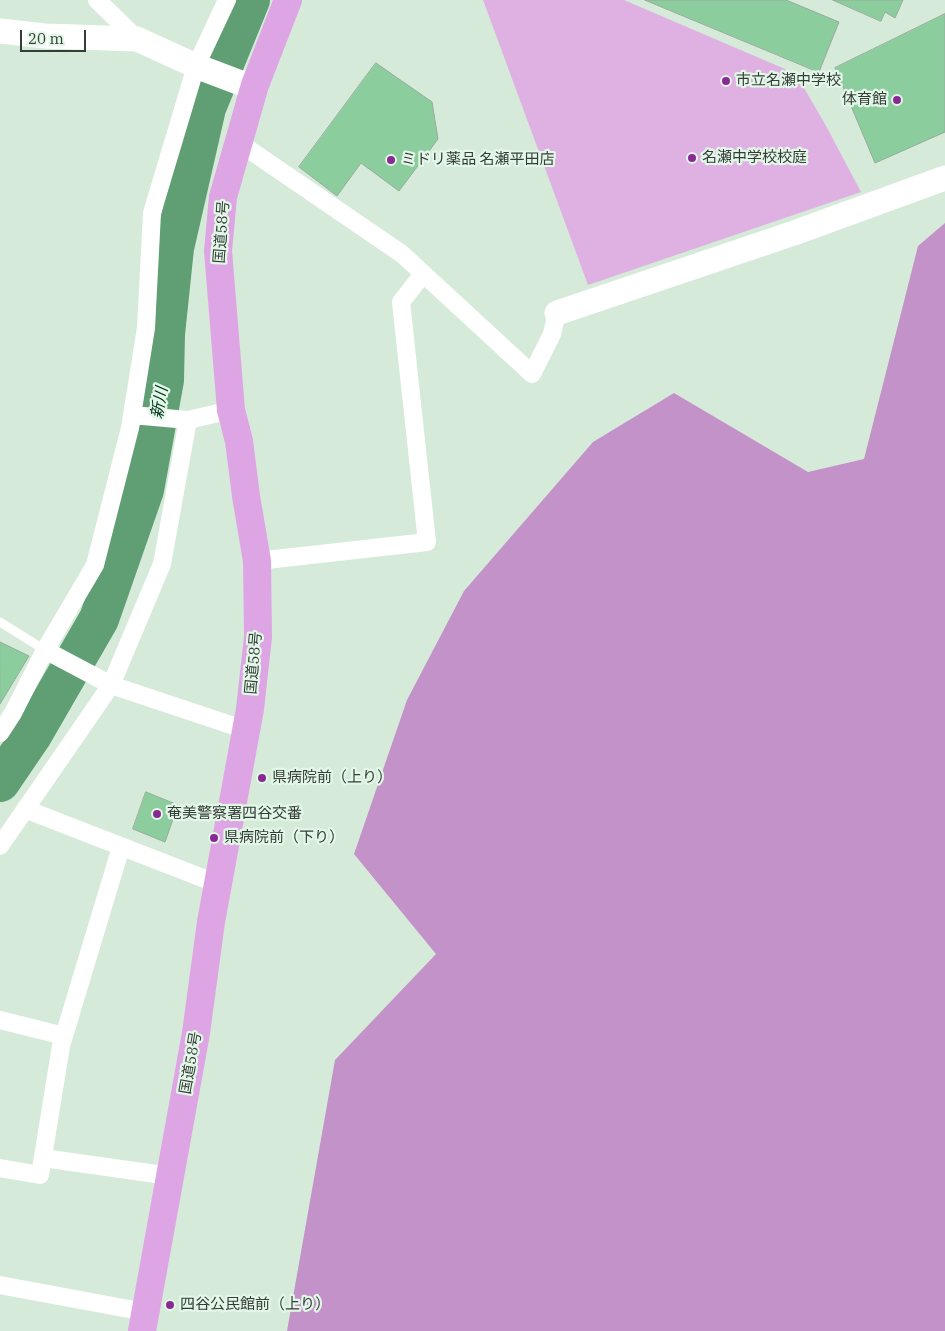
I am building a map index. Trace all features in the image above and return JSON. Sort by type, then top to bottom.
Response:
[{"type":"highway","name":"国道58号","points":[[144,1321],[196,1033],[211,922],[246,730],[258,637],[257,561],[239,441],[231,410],[218,251],[223,197],[238,142],[247,83],[288,0]]},
{"type":"street","points":[[97,0],[137,39],[196,66],[247,83]]},
{"type":"street","points":[[0,733],[95,565],[132,415],[146,328],[152,213],[196,66],[227,0]]},
{"type":"street","points":[[0,31],[45,36],[137,39]]},
{"type":"street","points":[[238,142],[402,254],[532,374],[552,334],[557,313],[794,233],[945,178]]},
{"type":"street","points":[[257,561],[427,542],[401,302],[423,274]]},
{"type":"street","points":[[132,415],[188,420],[231,410]]},
{"type":"street","points":[[0,846],[111,685],[162,564],[188,420]]},
{"type":"street","points":[[46,650],[111,685],[246,730]]},
{"type":"street","points":[[24,809],[218,884]]},
{"type":"street","points":[[0,1168],[40,1175],[60,1046],[121,847]]},
{"type":"street","points":[[0,1020],[64,1036]]},
{"type":"street","points":[[43,1158],[170,1176]]},
{"type":"street","points":[[0,1285],[144,1321]]},
{"type":"lane","points":[[0,622],[46,650]]},
{"type":"shaded area","name":"名瀬中学校校庭","points":[[483,0],[624,0],[785,69],[804,88],[861,192],[588,285]]},
{"type":"shaded area","points":[[945,223],[945,1331],[287,1331],[335,1060],[436,954],[354,854],[407,700],[464,591],[593,442],[674,393],[808,472],[864,459],[918,246]]},
{"type":"building","points":[[645,0],[786,0],[839,22],[819,72]]},
{"type":"building","points":[[833,0],[903,0],[895,18],[885,12],[881,21]]},
{"type":"building","name":"体育館","points":[[945,14],[945,132],[875,163],[835,68]]},
{"type":"building","points":[[376,63],[432,102],[438,139],[399,191],[361,163],[337,196],[299,167]]},
{"type":"building","points":[[0,642],[29,656],[0,704]]},
{"type":"building","points":[[146,792],[178,805],[165,842],[133,829]]},
{"type":"waterway","name":"新川","points":[[0,782],[32,735],[99,619],[144,490],[164,380],[165,334],[174,248],[206,108],[250,0]]},
{"type":"place","name":"市立名瀬中学校","points":[[726,81]]},
{"type":"place","name":"体育館","points":[[897,100]]},
{"type":"place","name":"名瀬中学校校庭","points":[[692,158]]},
{"type":"place","name":"ミドリ薬品 名瀬平田店","points":[[391,160]]},
{"type":"place","name":"県病院前（上り）","points":[[262,778]]},
{"type":"place","name":"奄美警察署四谷交番","points":[[157,814]]},
{"type":"place","name":"県病院前（下り）","points":[[214,838]]},
{"type":"place","name":"四谷公民館前（上り）","points":[[170,1305]]}]
